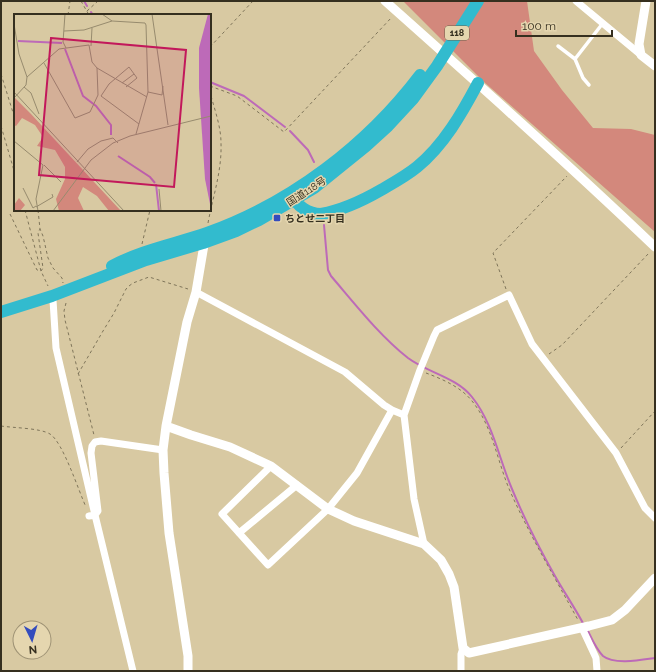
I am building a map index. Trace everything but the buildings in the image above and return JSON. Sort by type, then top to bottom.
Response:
[{"type":"highway","name":"国道118号","points":[[434,63],[468,1]]},
{"type":"highway","name":"国道118号","points":[[1,312],[49,299],[66,288],[126,259],[205,238],[292,196],[360,140],[383,118],[434,63],[478,1]]},
{"type":"highway","points":[[292,196],[298,205],[308,211],[316,214],[330,212],[356,204],[404,176],[418,166],[445,136],[464,109],[478,83]]},
{"type":"street","points":[[385,1],[478,83],[655,247]]},
{"type":"street","points":[[576,1],[655,66]]},
{"type":"street","points":[[641,54],[639,44],[646,1]]},
{"type":"street","points":[[188,671],[188,656],[168,533],[164,450],[166,426],[187,322],[196,292],[205,238]]},
{"type":"street","points":[[196,292],[345,372],[375,398],[392,410],[404,415]]},
{"type":"street","points":[[424,544],[414,499],[404,415],[437,330],[509,295],[532,344],[542,359],[616,452],[645,508],[655,518]]},
{"type":"street","points":[[49,299],[56,348],[92,516],[133,671]]},
{"type":"street","points":[[271,466],[222,514],[268,565],[328,509],[357,473],[392,410]]},
{"type":"street","points":[[166,426],[230,447],[271,466],[328,509],[354,521],[424,544],[441,560],[454,587],[463,648],[461,654],[461,671]]},
{"type":"street","points":[[92,516],[98,511],[91,453],[92,446],[95,442],[101,441],[164,450]]},
{"type":"street","points":[[239,533],[297,485]]},
{"type":"street","points":[[463,648],[469,653],[475,652],[612,620],[625,610],[655,578]]},
{"type":"street","points":[[585,627],[596,658],[597,671]]},
{"type":"lane","points":[[575,59],[603,23]]},
{"type":"lane","points":[[558,46],[575,59],[583,78],[589,85]]},
{"type":"path","points":[[68,14],[70,1]]},
{"type":"path","points":[[81,1],[88,14]]},
{"type":"path","points":[[87,11],[98,1]]},
{"type":"path","points":[[211,46],[253,1]]},
{"type":"path","points":[[211,86],[237,96],[284,132],[397,12]]},
{"type":"path","points":[[1,74],[14,116]]},
{"type":"path","points":[[211,96],[217,117],[221,142],[220,169],[211,210]]},
{"type":"path","points":[[1,126],[14,171]]},
{"type":"path","points":[[509,295],[493,253],[573,170]]},
{"type":"path","points":[[25,211],[49,299]]},
{"type":"path","points":[[38,211],[40,229],[48,258],[53,268],[62,278],[66,288]]},
{"type":"path","points":[[141,246],[150,211]]},
{"type":"path","points":[[205,238],[211,211]]},
{"type":"path","points":[[10,214],[37,270],[42,271]]},
{"type":"path","points":[[40,229],[38,233],[43,268],[42,271]]},
{"type":"path","points":[[542,359],[562,345],[655,247]]},
{"type":"path","points":[[78,374],[114,313],[126,289],[133,283],[149,277],[196,292]]},
{"type":"path","points":[[66,303],[64,311],[65,320],[95,442]]},
{"type":"path","points":[[421,368],[456,387],[473,402],[492,439],[510,491],[550,572],[585,627]]},
{"type":"path","points":[[616,452],[655,411]]},
{"type":"path","points":[[1,426],[36,430],[50,434],[56,441],[64,456],[92,516]]},
{"type":"shaded area","points":[[403,1],[527,1],[534,51],[562,90],[593,128],[631,129],[655,135],[655,232],[484,82]]},
{"type":"waterway","points":[[84,1],[87,6]]},
{"type":"waterway","points":[[211,82],[244,96],[285,127]]},
{"type":"waterway","points":[[290,131],[308,150],[314,162]]},
{"type":"waterway","points":[[324,225],[328,270],[331,276],[358,308],[397,349],[424,368],[458,385],[472,397],[479,407],[495,442],[507,478],[527,522],[549,565],[584,625]]},
{"type":"waterway","points":[[587,629],[598,650],[608,659],[628,661],[655,658]]},
{"type":"place","name":"ちとせ二丁目","points":[[277,218]]}]
